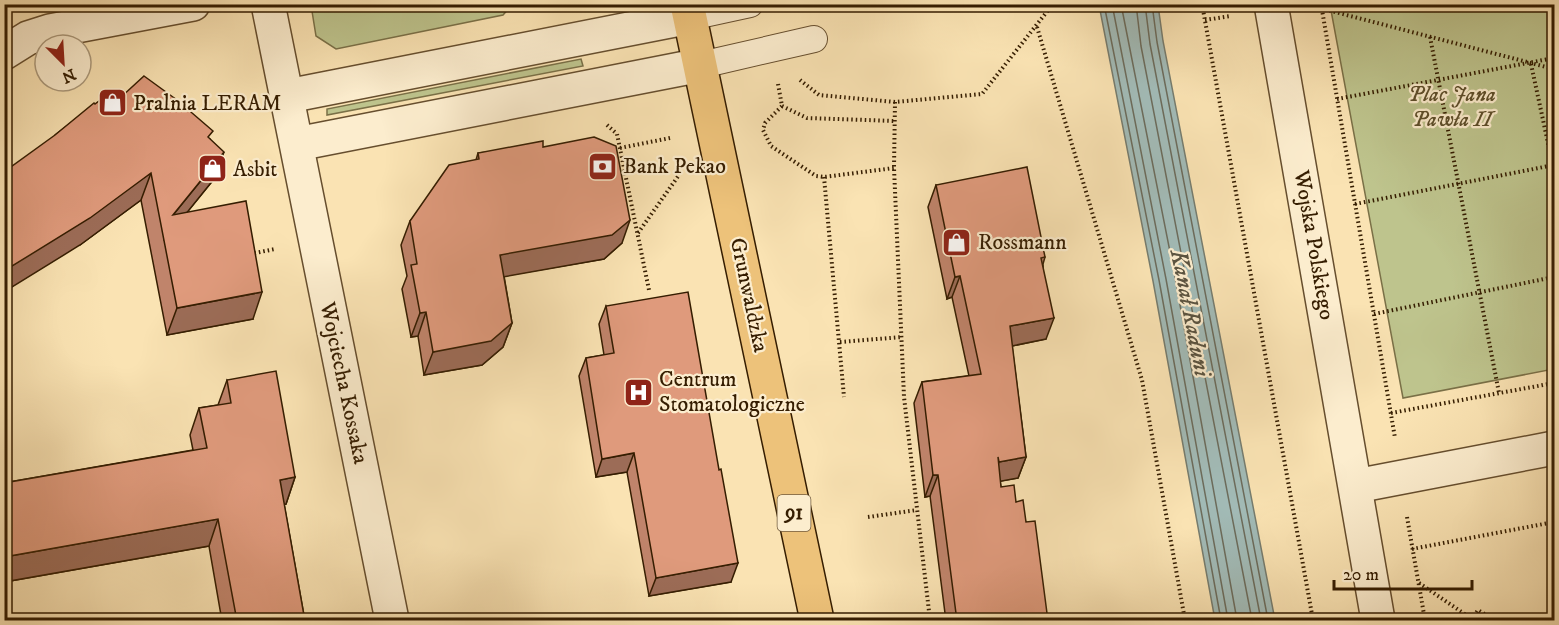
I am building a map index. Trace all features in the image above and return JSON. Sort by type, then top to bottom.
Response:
[{"type":"main road","name":"Grunwaldzka","points":[[688,11],[817,621]]},
{"type":"street","points":[[4,53],[28,38],[50,31],[193,4]]},
{"type":"street","name":"Wojciecha Kossaka","points":[[268,4],[392,621]]},
{"type":"street","name":"Wojska Polskiego","points":[[1271,4],[1378,621]]},
{"type":"street","points":[[288,96],[688,11]]},
{"type":"street","points":[[297,144],[701,65]]},
{"type":"street","points":[[1356,486],[1554,448]]},
{"type":"lane","points":[[688,11],[750,4]]},
{"type":"lane","points":[[701,65],[814,39]]},
{"type":"path","points":[[793,78],[801,80],[819,95],[895,102],[982,94],[1053,4]]},
{"type":"path","points":[[1202,4],[1313,621]]},
{"type":"path","points":[[1305,4],[1321,6],[1554,69]]},
{"type":"path","points":[[1321,6],[1425,621]]},
{"type":"path","points":[[1036,27],[1142,380],[1185,621]]},
{"type":"path","points":[[1430,37],[1499,393]]},
{"type":"path","points":[[1336,99],[1554,58]]},
{"type":"path","points":[[1531,63],[1554,171]]},
{"type":"path","points":[[777,75],[782,106]]},
{"type":"path","points":[[895,102],[894,168],[904,397],[930,621]]},
{"type":"path","points":[[782,106],[807,118],[895,121]]},
{"type":"path","points":[[782,106],[765,123],[763,130],[771,146],[816,176],[824,177],[894,168]]},
{"type":"path","points":[[605,124],[617,134],[649,291]]},
{"type":"path","points":[[620,148],[670,138]]},
{"type":"path","points":[[1355,204],[1554,165]]},
{"type":"path","points":[[638,235],[679,175]]},
{"type":"path","points":[[824,177],[844,397]]},
{"type":"path","points":[[1374,314],[1554,277]]},
{"type":"path","points":[[840,342],[902,337]]},
{"type":"path","points":[[1391,413],[1554,383]]},
{"type":"path","points":[[868,517],[917,510]]},
{"type":"path","points":[[1412,549],[1554,522]]},
{"type":"path","points":[[1419,583],[1472,619],[1478,610],[1494,621]]},
{"type":"green space","points":[[311,4],[512,5],[503,15],[336,49],[316,36]]},
{"type":"green space","name":"Plac Jana Pawła II","points":[[1330,5],[1554,5],[1554,369],[1403,398]]},
{"type":"green space","points":[[581,59],[583,66],[327,115],[327,109]]},
{"type":"water","name":"Kanał Raduni","points":[[1099,5],[1158,5],[1163,41],[1275,620],[1215,620],[1153,281]]},
{"type":"building","points":[[144,76],[177,100],[213,131],[208,137],[224,152],[173,215],[246,201],[262,292],[177,308],[151,173],[90,218],[4,271],[4,172],[94,103],[113,90],[120,98]]},
{"type":"building","points":[[594,137],[616,146],[630,220],[612,235],[500,255],[512,323],[491,341],[433,352],[426,312],[420,313],[411,265],[417,264],[410,221],[449,165],[479,159],[478,153],[543,141],[543,147]]},
{"type":"building","points":[[1027,167],[1045,257],[1041,258],[1054,318],[1010,326],[1026,457],[999,462],[998,457],[1001,487],[1014,485],[1016,502],[1023,500],[1026,522],[1035,521],[1048,621],[957,621],[938,475],[933,475],[922,382],[981,374],[960,276],[955,277],[936,185]]},
{"type":"building","points":[[688,292],[719,470],[721,469],[738,563],[656,578],[634,453],[602,459],[586,358],[614,353],[606,306]]},
{"type":"building","points":[[276,371],[295,477],[280,480],[305,621],[237,621],[218,519],[4,557],[4,483],[207,448],[199,408],[231,403],[227,380]]},
{"type":"place","name":"Pralnia LERAM","points":[[112,103]]},
{"type":"place","name":"Bank Pekao","points":[[602,166]]},
{"type":"place","name":"Asbit","points":[[212,169]]},
{"type":"place","name":"Rossmann","points":[[957,242]]},
{"type":"place","name":"Centrum Stomatologiczne","points":[[638,392]]}]
